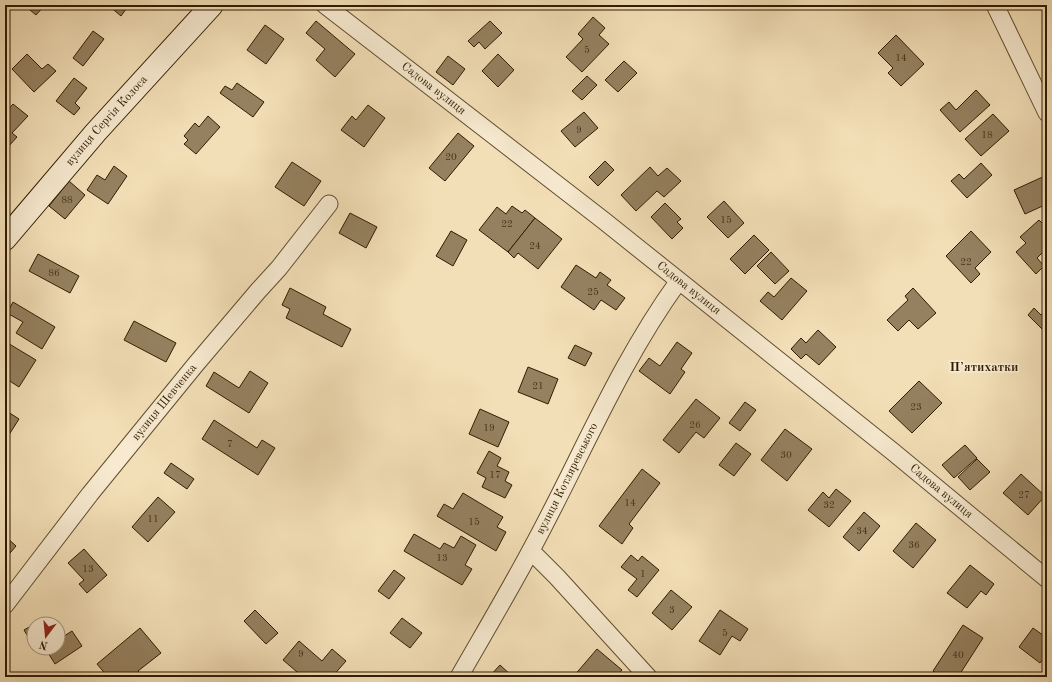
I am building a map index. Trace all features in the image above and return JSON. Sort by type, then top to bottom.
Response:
[{"type":"street","name":"вулиця Сергія Колоса","points":[[5,240],[96,132],[212,5]]},
{"type":"street","name":"Садова вулиця","points":[[325,5],[597,216],[892,451],[1047,579]]},
{"type":"street","points":[[995,5],[1047,113]]},
{"type":"street","name":"вулиця Шевченка","points":[[5,605],[90,494],[211,346],[279,268],[329,204]]},
{"type":"street","name":"вулиця Котляревського","points":[[459,677],[531,551],[611,390],[646,329],[678,282]]},
{"type":"street","points":[[531,551],[557,577],[648,677]]},
{"type":"building","points":[[24,5],[45,5],[36,15]]},
{"type":"building","points":[[108,5],[122,5],[126,9],[121,16]]},
{"type":"building","points":[[593,17],[605,28],[599,35],[609,44],[582,72],[566,57],[583,39],[578,34]]},
{"type":"building","points":[[316,21],[355,54],[335,77],[316,60],[325,49],[306,33]]},
{"type":"building","points":[[490,21],[502,33],[485,49],[479,42],[474,47],[468,41]]},
{"type":"building","points":[[265,25],[284,39],[266,64],[247,50]]},
{"type":"building","points":[[93,31],[104,39],[83,66],[73,58]]},
{"type":"building","points":[[896,35],[924,64],[901,86],[888,73],[893,68],[878,53]]},
{"type":"building","points":[[27,54],[42,69],[48,64],[56,71],[34,92],[12,69]]},
{"type":"building","points":[[498,54],[514,70],[498,87],[482,71]]},
{"type":"building","points":[[448,56],[465,69],[453,85],[436,72]]},
{"type":"building","points":[[624,61],[637,73],[618,92],[605,80]]},
{"type":"building","points":[[587,76],[597,85],[582,100],[572,91]]},
{"type":"building","points":[[74,78],[87,88],[75,103],[80,108],[74,115],[56,101]]},
{"type":"building","points":[[237,83],[264,102],[253,117],[220,93],[225,86],[232,90]]},
{"type":"building","points":[[976,90],[990,105],[960,132],[940,110],[949,102],[956,110]]},
{"type":"building","points":[[13,104],[28,116],[12,133],[17,137],[8,147],[5,144],[5,113]]},
{"type":"building","points":[[368,105],[385,118],[364,147],[341,130],[352,116],[356,120]]},
{"type":"building","points":[[584,112],[598,128],[575,147],[561,131]]},
{"type":"building","points":[[993,114],[1009,131],[981,156],[965,139]]},
{"type":"building","points":[[208,116],[220,127],[196,154],[184,144],[188,140],[184,136],[195,123],[199,127]]},
{"type":"building","points":[[458,133],[474,146],[445,181],[429,168]]},
{"type":"building","points":[[605,161],[614,170],[598,186],[589,177]]},
{"type":"building","points":[[292,162],[321,181],[304,206],[275,187]]},
{"type":"building","points":[[981,163],[992,175],[967,198],[951,181],[959,174],[964,179]]},
{"type":"building","points":[[114,166],[127,176],[108,204],[87,190],[97,175],[105,180]]},
{"type":"building","points":[[650,167],[658,176],[667,168],[681,181],[664,197],[657,191],[636,211],[621,195]]},
{"type":"building","points":[[1047,175],[1047,204],[1025,214],[1014,190]]},
{"type":"building","points":[[69,181],[85,195],[65,219],[49,206]]},
{"type":"building","points":[[724,201],[744,223],[728,238],[707,217]]},
{"type":"building","points":[[665,203],[681,219],[677,222],[683,228],[672,239],[651,217]]},
{"type":"building","points":[[512,206],[522,213],[525,210],[535,218],[508,252],[479,230],[497,207],[506,214]]},
{"type":"building","points":[[350,213],[377,227],[366,248],[339,233]]},
{"type":"building","points":[[535,218],[562,239],[538,269],[518,253],[514,258],[508,252]]},
{"type":"building","points":[[1039,220],[1047,228],[1047,248],[1037,258],[1044,266],[1036,274],[1016,252],[1026,243],[1020,237]]},
{"type":"building","points":[[451,231],[467,240],[453,266],[436,256]]},
{"type":"building","points":[[971,231],[991,252],[975,268],[980,274],[971,283],[946,256]]},
{"type":"building","points":[[754,235],[769,250],[745,274],[730,259]]},
{"type":"building","points":[[771,252],[789,271],[775,284],[757,266]]},
{"type":"building","points":[[38,254],[79,276],[70,293],[29,271]]},
{"type":"building","points":[[576,265],[596,278],[600,272],[611,280],[607,285],[625,298],[616,310],[601,300],[594,310],[561,287]]},
{"type":"building","points":[[791,278],[807,291],[782,320],[760,301],[768,292],[774,297]]},
{"type":"building","points":[[290,288],[326,307],[323,314],[351,329],[342,347],[286,318],[290,309],[282,305]]},
{"type":"building","points":[[913,288],[936,313],[918,329],[909,320],[898,331],[887,320],[908,300],[905,296]]},
{"type":"building","points":[[13,302],[55,327],[42,349],[16,333],[23,322],[7,313]]},
{"type":"building","points":[[1034,308],[1041,315],[1047,310],[1046,333],[1028,315]]},
{"type":"building","points":[[134,321],[176,343],[166,362],[124,340]]},
{"type":"building","points":[[818,330],[836,347],[819,365],[806,354],[801,359],[791,349],[801,338],[806,343]]},
{"type":"building","points":[[6,342],[36,360],[19,387],[5,378]]},
{"type":"building","points":[[677,342],[692,353],[681,369],[685,372],[670,394],[639,371],[649,358],[660,366]]},
{"type":"building","points":[[575,345],[592,353],[585,366],[568,358]]},
{"type":"building","points":[[528,367],[558,379],[548,404],[518,392]]},
{"type":"building","points":[[250,371],[268,383],[249,413],[206,386],[214,372],[239,388]]},
{"type":"building","points":[[919,381],[942,403],[912,433],[889,411]]},
{"type":"building","points":[[696,399],[720,418],[704,438],[696,432],[679,453],[663,440]]},
{"type":"building","points":[[745,402],[756,410],[740,431],[729,423]]},
{"type":"building","points":[[480,409],[509,422],[498,447],[469,434]]},
{"type":"building","points":[[5,410],[19,419],[5,441]]},
{"type":"building","points":[[214,420],[257,448],[262,440],[275,448],[258,475],[202,439]]},
{"type":"building","points":[[785,429],[812,449],[787,481],[761,460]]},
{"type":"building","points":[[736,443],[751,454],[734,476],[719,465]]},
{"type":"building","points":[[965,445],[977,458],[954,478],[942,465]]},
{"type":"building","points":[[489,451],[501,458],[497,466],[509,472],[505,481],[512,485],[505,498],[482,487],[486,478],[477,473]]},
{"type":"building","points":[[977,459],[990,472],[970,490],[958,477]]},
{"type":"building","points":[[171,463],[194,479],[187,489],[164,473]]},
{"type":"building","points":[[642,469],[660,483],[629,524],[633,528],[622,544],[599,526]]},
{"type":"building","points":[[1021,474],[1045,496],[1028,515],[1003,493]]},
{"type":"building","points":[[836,489],[851,501],[829,527],[808,510],[823,492],[829,498]]},
{"type":"building","points":[[463,493],[503,517],[497,527],[506,532],[496,551],[437,516],[444,504],[453,509]]},
{"type":"building","points":[[158,497],[175,512],[148,542],[132,527]]},
{"type":"building","points":[[864,512],[880,526],[859,551],[843,537]]},
{"type":"building","points":[[916,523],[936,540],[913,568],[893,551]]},
{"type":"building","points":[[414,534],[440,549],[444,543],[454,548],[461,536],[476,545],[465,565],[472,569],[462,585],[404,551]]},
{"type":"building","points":[[5,536],[16,546],[5,559]]},
{"type":"building","points":[[84,549],[107,575],[87,593],[79,584],[84,580],[68,563]]},
{"type":"building","points":[[631,555],[638,561],[642,556],[659,570],[637,597],[628,590],[637,579],[621,567]]},
{"type":"building","points":[[970,565],[994,584],[986,595],[981,591],[967,608],[947,593]]},
{"type":"building","points":[[394,570],[405,578],[389,599],[378,591]]},
{"type":"building","points":[[671,590],[692,607],[672,630],[652,613]]},
{"type":"building","points":[[255,610],[278,633],[266,644],[244,621]]},
{"type":"building","points":[[720,610],[748,629],[740,641],[732,636],[720,655],[699,641]]},
{"type":"building","points":[[402,618],[422,633],[410,648],[390,633]]},
{"type":"building","points":[[963,625],[983,638],[958,677],[942,677],[933,671]]},
{"type":"building","points":[[140,628],[161,653],[138,671],[143,677],[108,677],[97,664]]},
{"type":"building","points":[[1033,628],[1047,638],[1047,653],[1040,663],[1019,647]]},
{"type":"building","points":[[72,631],[82,646],[55,664],[50,656],[66,656],[66,635]]},
{"type":"building","points":[[299,641],[322,661],[332,649],[346,661],[332,677],[303,677],[283,660]]},
{"type":"building","points":[[597,649],[622,670],[616,677],[608,677],[604,674],[601,677],[573,677]]},
{"type":"building","points":[[500,665],[513,677],[489,677]]},
{"type":"district","name":"Пʼятихатки","points":[[984,367]]}]
